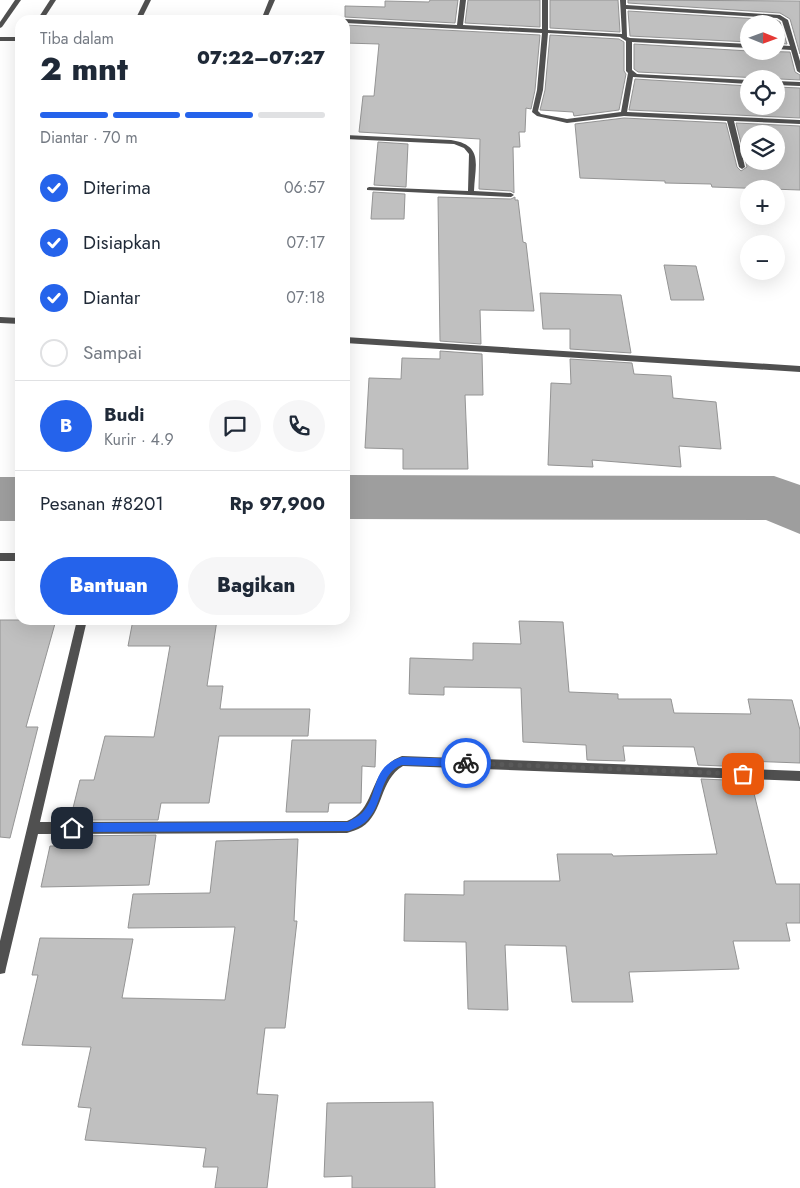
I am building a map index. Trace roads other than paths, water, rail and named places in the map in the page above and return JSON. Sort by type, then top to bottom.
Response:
[{"type":"street","points":[[0,26],[18,0]]},
{"type":"street","points":[[43,15],[53,0]]},
{"type":"street","points":[[140,15],[148,0]]},
{"type":"street","points":[[266,15],[272,0]]},
{"type":"street","points":[[460,26],[463,0]]},
{"type":"street","points":[[545,0],[545,30],[540,90],[535,107],[535,112],[539,115],[557,120],[575,121],[624,114],[800,122]]},
{"type":"street","points":[[623,0],[629,72],[631,74],[624,114]]},
{"type":"street","points":[[624,7],[778,16],[785,20],[800,71]]},
{"type":"street","points":[[350,21],[545,30],[627,38],[740,45]]},
{"type":"street","points":[[0,39],[15,39]]},
{"type":"street","points":[[785,48],[794,48]]},
{"type":"street","points":[[631,74],[740,81]]},
{"type":"street","points":[[785,83],[800,84]]},
{"type":"street","points":[[730,119],[740,159]]},
{"type":"street","points":[[350,137],[451,142],[464,145],[472,154],[471,193]]},
{"type":"street","points":[[369,189],[511,195]]},
{"type":"street","points":[[0,320],[15,321]]},
{"type":"street","points":[[350,340],[800,369]]},
{"type":"street","points":[[0,557],[15,557]]},
{"type":"street","points":[[0,968],[81,625]]},
{"type":"street","points":[[32,828],[349,826],[365,817],[386,771],[393,764],[402,761],[800,776]]},
{"type":"waterway","points":[[350,497],[774,498],[800,511]]},
{"type":"waterway","points":[[0,499],[15,499]]}]
